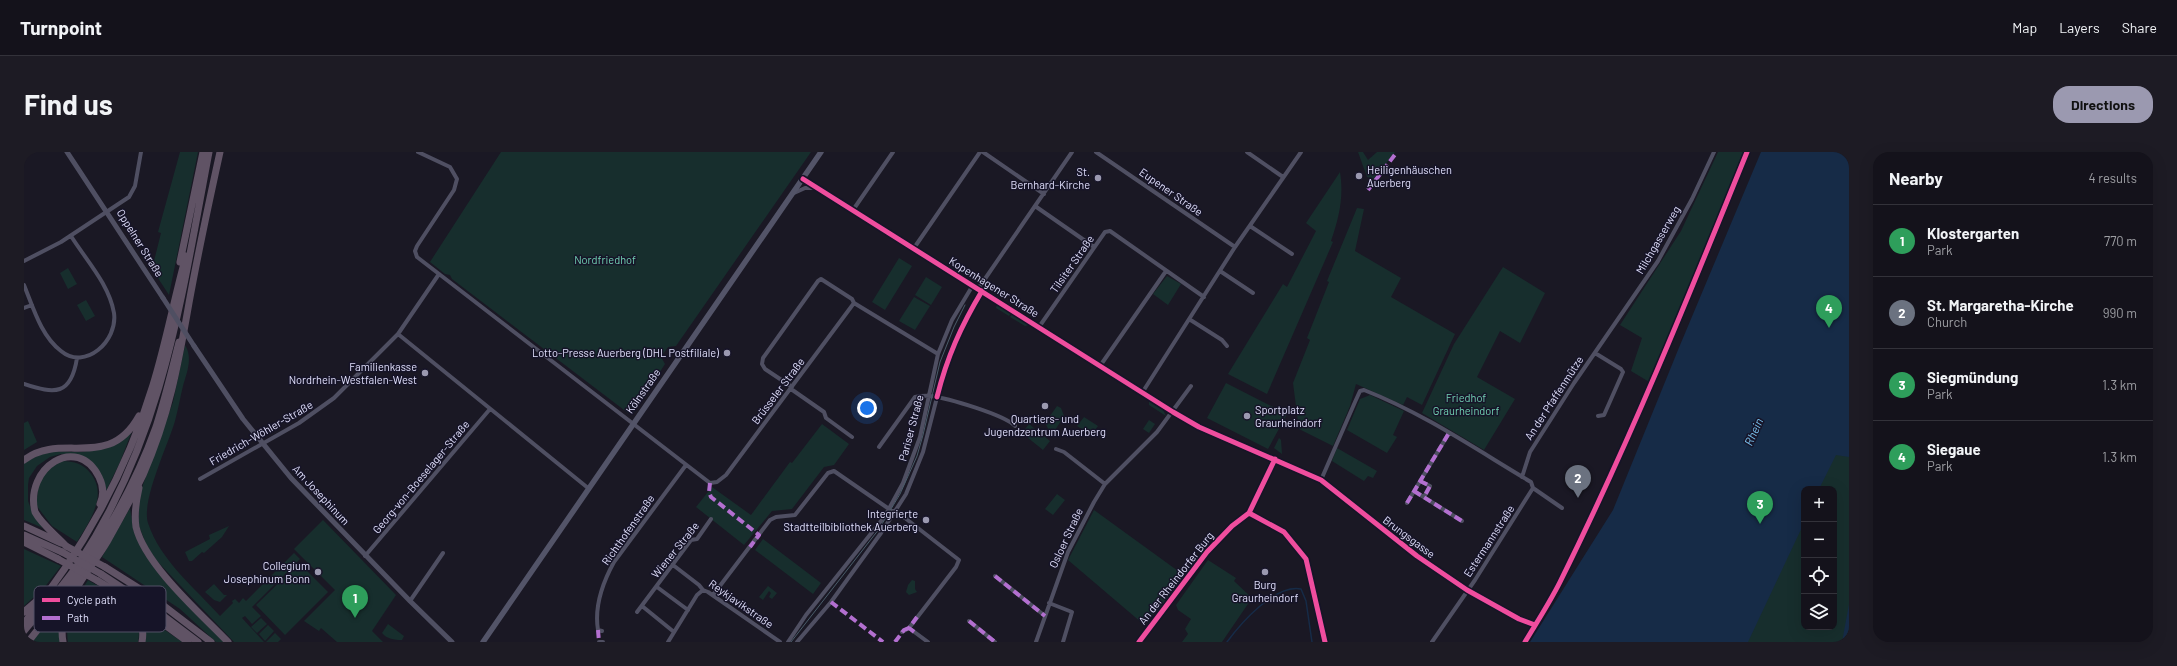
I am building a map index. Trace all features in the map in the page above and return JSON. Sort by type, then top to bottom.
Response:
[{"type":"highway","points":[[24,460],[41,451],[52,449],[85,449],[107,445],[123,436],[135,423],[152,376],[171,307],[203,152]]},
{"type":"highway","points":[[62,586],[79,562],[116,498],[145,432],[162,382],[173,337],[209,152]]},
{"type":"highway","points":[[80,586],[142,476],[157,440],[174,386],[189,303],[220,152]]},
{"type":"highway","points":[[51,586],[94,518],[125,460],[152,386],[171,318],[205,173]]},
{"type":"highway","points":[[71,586],[88,563],[143,459],[156,426],[189,303]]},
{"type":"highway","points":[[66,546],[43,522],[32,506],[30,487],[34,476],[40,468],[53,459],[65,456],[76,458],[91,466],[100,480],[102,493],[102,501],[94,518]]},
{"type":"highway","points":[[142,476],[136,500],[135,514],[136,528],[142,543],[158,567],[228,642]]},
{"type":"highway","points":[[24,526],[105,567],[135,586]]},
{"type":"highway","points":[[24,535],[106,586]]},
{"type":"highway","points":[[24,544],[60,556],[101,574],[120,586]]},
{"type":"highway","points":[[51,586],[55,581]]},
{"type":"highway","points":[[24,612],[34,603]]},
{"type":"highway","points":[[166,608],[211,642]]},
{"type":"highway","points":[[24,624],[34,610]]},
{"type":"highway","points":[[166,617],[198,642]]},
{"type":"highway","points":[[24,631],[34,620]]},
{"type":"highway","points":[[166,626],[188,642]]},
{"type":"highway","points":[[28,642],[36,632]]},
{"type":"highway","points":[[63,632],[64,642]]},
{"type":"highway","points":[[142,642],[143,632]]},
{"type":"main road","name":"Kölnstraße","points":[[483,642],[821,152]]},
{"type":"street","name":"Oppelner Straße","points":[[67,152],[108,212],[194,346]]},
{"type":"street","points":[[24,261],[71,236],[129,197],[133,191],[141,152]]},
{"type":"street","points":[[418,152],[450,168],[457,179],[454,190],[415,251],[417,257],[634,423]]},
{"type":"street","points":[[853,210],[893,152]]},
{"type":"street","points":[[914,248],[982,152],[1044,194]]},
{"type":"street","name":"Pariser Straße","points":[[797,642],[831,602],[896,512],[920,460],[950,352],[980,290],[1072,152]]},
{"type":"street","name":"Eupener Straße","points":[[1096,152],[1235,248]]},
{"type":"street","points":[[1247,152],[1283,177]]},
{"type":"street","points":[[1142,393],[1235,248],[1301,152]]},
{"type":"street","name":"Milchgasserweg","points":[[1609,332],[1658,261],[1692,199],[1714,152]]},
{"type":"street","name":"Kopenhagener Straße","points":[[803,179],[1173,412],[1199,427],[1275,459]]},
{"type":"street","points":[[794,193],[810,187],[820,189]]},
{"type":"street","points":[[1035,206],[1094,248]]},
{"type":"street","points":[[1250,226],[1292,254]]},
{"type":"street","name":"Tilsiter Straße","points":[[1039,327],[1105,232],[1110,231],[1204,297]]},
{"type":"street","points":[[24,285],[43,330],[64,354],[77,358],[89,356],[102,347],[109,337],[114,320],[112,307],[103,285],[71,236]]},
{"type":"street","points":[[1100,366],[1166,271]]},
{"type":"street","points":[[1220,271],[1253,293]]},
{"type":"street","name":"Friedrich-Wöhler-Straße","points":[[200,479],[299,423],[334,398],[398,334],[439,274]]},
{"type":"street","points":[[852,437],[826,418],[824,412],[765,369],[762,364],[763,358],[818,281],[821,279],[828,283],[852,299],[854,302],[938,354]]},
{"type":"street","name":"Pariser Straße","points":[[788,642],[806,615],[856,554],[889,509],[914,458],[938,354],[952,320],[973,285]]},
{"type":"street","name":"Brüsseler Straße","points":[[634,423],[710,483],[723,480],[854,302]]},
{"type":"street","points":[[24,308],[32,305]]},
{"type":"street","points":[[1190,318],[1222,340],[1228,346]]},
{"type":"street","name":"An der Pfaffenmütze","points":[[1522,477],[1530,452],[1609,332]]},
{"type":"street","points":[[398,334],[588,488]]},
{"type":"street","name":"Am Josephinum","points":[[194,346],[263,444],[323,512],[410,602],[452,642]]},
{"type":"street","points":[[1595,353],[1621,369],[1623,372],[1604,415],[1598,416]]},
{"type":"street","points":[[24,384],[52,392],[61,389],[71,378],[77,358]]},
{"type":"street","points":[[1173,412],[1191,386]]},
{"type":"street","points":[[1321,480],[1360,391],[1364,390],[1419,415],[1531,482],[1533,488],[1562,508]]},
{"type":"street","points":[[879,447],[915,397],[929,395],[937,397],[985,411],[1011,422],[1015,426]]},
{"type":"street","name":"Georg-von-Boeselager-Straße","points":[[365,556],[490,409]]},
{"type":"street","name":"Osloer Straße","points":[[1036,642],[1049,603],[1078,528],[1105,484],[1146,444],[1173,412]]},
{"type":"street","points":[[1407,503],[1448,433]]},
{"type":"street","points":[[1056,449],[1064,452],[1105,484]]},
{"type":"street","name":"Brungsgasse","points":[[1275,459],[1321,480],[1402,545],[1467,590],[1519,619],[1535,625]]},
{"type":"street","name":"An der Rheindorfer Burg","points":[[1139,642],[1207,552],[1232,526],[1248,513],[1275,459]]},
{"type":"street","name":"Richthofenstraße","points":[[602,631],[598,630],[598,614],[606,578],[614,562],[686,465]]},
{"type":"street","points":[[713,595],[772,519],[795,515],[831,471],[834,471],[889,509],[896,512],[959,560],[956,567],[909,628],[902,632]]},
{"type":"street","points":[[1420,480],[1430,486],[1424,496]]},
{"type":"street","name":"Estermannstraße","points":[[1432,642],[1533,488]]},
{"type":"street","points":[[1414,491],[1462,521]]},
{"type":"street","points":[[1248,513],[1284,532],[1306,559],[1326,642]]},
{"type":"street","name":"Wiener Straße","points":[[637,612],[691,540],[697,539],[711,519]]},
{"type":"street","points":[[410,602],[443,553]]},
{"type":"street","name":"Reykjavikstraße","points":[[673,565],[700,585],[703,590],[713,595],[780,642]]},
{"type":"street","points":[[995,576],[1045,616]]},
{"type":"street","points":[[657,587],[688,610]]},
{"type":"street","points":[[668,642],[688,610],[703,590]]},
{"type":"street","points":[[1049,603],[1072,612],[1063,642]]},
{"type":"street","points":[[642,606],[674,632]]},
{"type":"street","points":[[969,621],[995,642]]},
{"type":"street","points":[[909,628],[928,642]]},
{"type":"green space","points":[[180,152],[198,152],[169,295],[152,269],[161,233],[158,232]]},
{"type":"green space","name":"Nordfriedhof","points":[[501,152],[811,152],[676,346],[668,347],[661,357],[665,364],[634,412],[628,413],[452,279],[450,275],[445,274],[430,262]]},
{"type":"green space","points":[[1358,152],[1363,152],[1368,160],[1377,152],[1395,152],[1374,179],[1367,177]]},
{"type":"green space","points":[[1718,152],[1744,152],[1651,383],[1631,371],[1642,338],[1620,325],[1681,231]]},
{"type":"green space","points":[[1340,172],[1341,199],[1331,241],[1333,242],[1267,394],[1228,374],[1283,284],[1287,287],[1316,231],[1306,223]]},
{"type":"green space","points":[[1357,208],[1364,209],[1355,251],[1401,278],[1391,297],[1455,334],[1422,405],[1407,397],[1403,405],[1356,384],[1350,406],[1333,446],[1299,429],[1293,383],[1310,340],[1307,338],[1329,282],[1327,281]]},
{"type":"green space","points":[[1849,234],[1849,642],[1658,642]]},
{"type":"green space","points":[[899,258],[912,266],[885,310],[872,302]]},
{"type":"green space","name":"Friedhof Graurheindorf","points":[[1503,267],[1545,293],[1520,343],[1500,331],[1477,377],[1515,399],[1484,450],[1422,413],[1454,344]]},
{"type":"green space","points":[[68,268],[77,284],[68,289],[60,273]]},
{"type":"green space","points":[[1167,276],[1181,284],[1168,305],[1153,294]]},
{"type":"green space","points":[[926,277],[942,287],[931,305],[915,295]]},
{"type":"green space","points":[[914,297],[930,306],[915,330],[899,321]]},
{"type":"green space","points":[[86,300],[95,316],[86,321],[77,305]]},
{"type":"green space","points":[[997,305],[1011,313],[1009,316],[996,308]]},
{"type":"green space","points":[[1012,314],[1029,325],[1025,326],[1010,317]]},
{"type":"green space","points":[[185,345],[189,355],[188,370],[175,421],[156,473],[148,501],[148,523],[169,561],[220,616],[235,599],[239,603],[243,598],[246,601],[294,553],[300,559],[252,607],[261,616],[252,624],[245,616],[242,618],[264,642],[234,642],[157,561],[148,548],[138,524],[140,493],[173,402]]},
{"type":"green space","name":"Sportplatz Graurheindorf","points":[[1226,383],[1287,414],[1268,449],[1207,418]]},
{"type":"green space","points":[[1370,395],[1404,411],[1393,435],[1397,437],[1387,453],[1347,430],[1360,399]]},
{"type":"green space","points":[[167,398],[159,429],[139,476],[117,519],[93,558],[112,526],[143,462]]},
{"type":"green space","points":[[1149,401],[1162,408],[1166,416],[1149,405]]},
{"type":"green space","points":[[1057,406],[1061,408],[1064,416],[1052,435],[1045,423]]},
{"type":"green space","points":[[1084,417],[1098,426],[1091,435],[1077,426]]},
{"type":"green space","points":[[1149,420],[1155,424],[1149,433],[1143,429]]},
{"type":"green space","points":[[28,421],[37,442],[24,450],[24,423]]},
{"type":"green space","points":[[822,424],[849,444],[834,465],[824,467],[792,509],[772,511],[744,545],[696,507],[712,487],[751,515],[790,462],[792,463]]},
{"type":"green space","points":[[1029,424],[1050,441],[1043,450],[1022,433]]},
{"type":"green space","points":[[132,431],[120,462],[105,493],[101,475],[74,454],[61,454],[50,457],[37,466],[29,478],[28,501],[31,509],[43,528],[24,520],[24,463],[47,451],[81,452],[107,448],[121,441]]},
{"type":"green space","points":[[1279,438],[1281,440],[1282,454],[1274,448]]},
{"type":"green space","points":[[1337,448],[1377,471],[1373,478],[1368,476],[1364,481],[1332,461]]},
{"type":"green space","points":[[62,461],[75,462],[82,465],[91,474],[96,482],[98,491],[95,509],[77,542],[52,526],[36,505],[40,474]]},
{"type":"green space","points":[[1057,494],[1065,500],[1053,515],[1045,509]]},
{"type":"green space","points":[[130,508],[134,532],[145,555],[225,642],[216,642],[180,609],[166,600],[166,586],[146,586],[102,557]]},
{"type":"green space","points":[[1094,510],[1185,576],[1160,608],[1142,623],[1068,560]]},
{"type":"green space","points":[[323,520],[396,595],[372,631],[383,642],[337,642],[321,628],[319,631],[304,621],[335,590],[294,549]]},
{"type":"green space","points":[[229,526],[222,537],[204,553],[202,552],[192,561],[189,561],[185,552],[210,539],[209,535]]},
{"type":"green space","points":[[763,539],[821,583],[813,594],[755,550]]},
{"type":"green space","points":[[24,549],[61,566],[46,586],[34,586],[34,597],[24,606]]},
{"type":"green space","points":[[1208,560],[1236,578],[1234,581],[1252,598],[1222,642],[1182,642],[1188,634],[1185,629],[1191,619],[1178,610],[1176,605]]},
{"type":"green space","points":[[299,563],[328,592],[285,635],[256,605]]},
{"type":"green space","points":[[88,580],[98,586],[84,586]]},
{"type":"green space","points":[[912,580],[915,581],[915,589],[917,592],[909,595],[906,592],[908,585]]},
{"type":"green space","points":[[214,584],[224,595],[227,595],[220,602],[214,600],[205,592]]},
{"type":"green space","points":[[768,586],[777,593],[772,599],[769,597],[771,593],[769,591],[763,600],[759,597]]},
{"type":"green space","points":[[261,618],[267,624],[257,633],[251,627]]},
{"type":"green space","points":[[388,624],[404,636],[402,640],[391,639],[382,633]]},
{"type":"green space","points":[[268,625],[274,631],[265,641],[259,634]]},
{"type":"green space","points":[[166,631],[182,642],[144,642],[143,632]]},
{"type":"green space","points":[[40,632],[61,632],[61,642],[32,642]]},
{"type":"green space","points":[[67,632],[139,632],[138,642],[68,642]]},
{"type":"green space","points":[[275,633],[281,639],[278,642],[266,642]]},
{"type":"water","name":"Rhein","points":[[1761,152],[1849,152],[1849,457],[1836,455],[1820,486],[1801,486],[1801,529],[1748,642],[1530,642],[1613,510]]},
{"type":"water","points":[[1849,604],[1849,642],[1842,642]]},
{"type":"waterway","points":[[1227,642],[1260,606],[1280,592],[1291,589],[1301,589],[1306,601],[1312,642]]},
{"type":"tram line","points":[[791,642],[879,529],[900,494],[917,456],[940,362],[954,327],[965,305]]},
{"type":"marked path","points":[[1368,190],[1397,152]]},
{"type":"marked path","points":[[1407,503],[1449,433]]},
{"type":"marked path","points":[[1420,481],[1430,486],[1424,497]]},
{"type":"marked path","points":[[710,483],[709,492],[711,497],[759,535],[750,547]]},
{"type":"marked path","points":[[1414,491],[1462,521]]},
{"type":"marked path","points":[[995,576],[1045,616]]},
{"type":"marked path","points":[[831,602],[883,642]]},
{"type":"marked path","points":[[917,617],[909,628],[917,634]]},
{"type":"marked path","points":[[969,621],[995,642]]},
{"type":"marked path","points":[[895,642],[904,630],[909,628]]},
{"type":"marked path","points":[[598,630],[599,642]]},
{"type":"cycle path","points":[[1525,642],[1560,582],[1586,529],[1680,315],[1747,152]]},
{"type":"cycle path","points":[[803,179],[1173,412],[1199,427],[1321,480],[1417,556],[1467,590],[1519,619],[1535,625]]},
{"type":"cycle path","points":[[937,397],[945,368],[955,342],[982,291]]},
{"type":"cycle path","points":[[1139,642],[1207,552],[1232,526],[1249,513],[1275,459]]},
{"type":"cycle path","points":[[1249,513],[1284,532],[1306,559],[1325,642]]},
{"type":"place","name":"Heiligenhäuschen Auerberg","points":[[1359,176]]},
{"type":"place","name":"St. Bernhard-Kirche","points":[[1098,178]]},
{"type":"place","name":"Siegaue","points":[[1829,328]]},
{"type":"place","name":"Lotto-Presse Auerberg (DHL Postfiliale)","points":[[727,353]]},
{"type":"place","name":"Familienkasse Nordrhein-Westfalen-West","points":[[425,373]]},
{"type":"place","name":"Quartiers- und Jugendzentrum Auerberg","points":[[1045,406]]},
{"type":"place","name":"Sportplatz Graurheindorf","points":[[1247,416]]},
{"type":"place","name":"St. Margaretha-Kirche","points":[[1578,498]]},
{"type":"place","name":"Integrierte Stadtteilbibliothek Auerberg","points":[[926,520]]},
{"type":"place","name":"Siegmündung","points":[[1760,524]]},
{"type":"place","name":"Collegium Josephinum Bonn","points":[[318,572]]},
{"type":"place","name":"Burg Graurheindorf","points":[[1265,572]]},
{"type":"place","name":"Klostergarten","points":[[355,618]]}]
